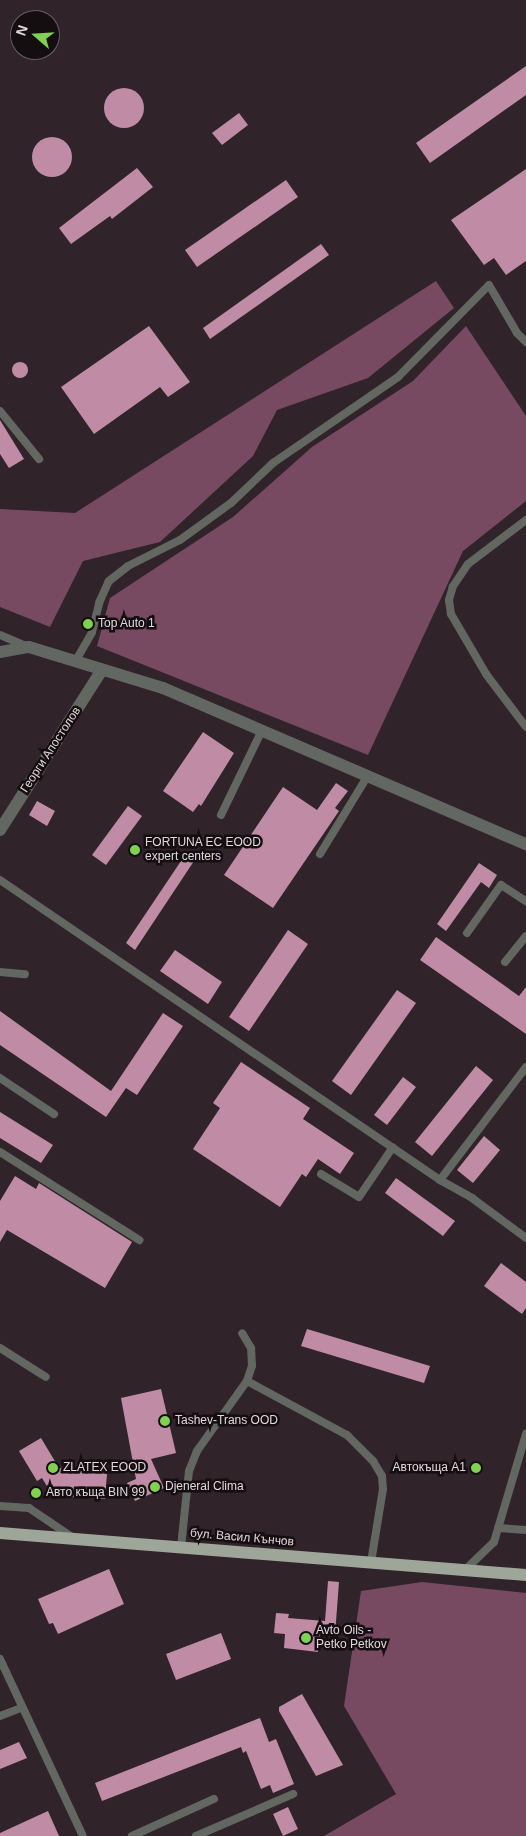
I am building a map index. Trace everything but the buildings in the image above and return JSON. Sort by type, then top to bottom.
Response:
[{"type":"main road","name":"бул. Васил Кънчов","points":[[0,1533],[482,1572]]},
{"type":"main road","points":[[482,1572],[526,1570]]},
{"type":"main road","points":[[482,1572],[526,1575]]},
{"type":"street","points":[[0,652],[29,647],[164,688],[526,844]]},
{"type":"street","name":"Георги Апостолов","points":[[0,830],[102,670]]},
{"type":"lane","points":[[75,662],[92,632],[99,603],[110,581],[128,566],[180,540],[231,502],[273,463],[398,377],[489,285],[517,333],[526,342]]},
{"type":"lane","points":[[0,411],[39,459]]},
{"type":"lane","points":[[526,520],[468,564],[453,586],[449,600],[451,614],[486,674],[526,727]]},
{"type":"lane","points":[[0,635],[29,647]]},
{"type":"lane","points":[[221,815],[262,730]]},
{"type":"lane","points":[[320,854],[367,776]]},
{"type":"lane","points":[[0,880],[440,1180],[472,1198],[526,1238]]},
{"type":"lane","points":[[467,933],[501,885],[526,901]]},
{"type":"lane","points":[[505,962],[526,936]]},
{"type":"lane","points":[[0,972],[25,974]]},
{"type":"lane","points":[[440,1180],[526,1067]]},
{"type":"lane","points":[[0,1078],[54,1114]]},
{"type":"lane","points":[[321,1174],[359,1197],[393,1147]]},
{"type":"lane","points":[[0,1152],[139,1240]]},
{"type":"lane","points":[[181,1547],[189,1471],[197,1451],[247,1382],[252,1366],[251,1348],[242,1333]]},
{"type":"lane","points":[[0,1348],[46,1377]]},
{"type":"lane","points":[[247,1382],[347,1436],[373,1461],[382,1476],[384,1489],[371,1562]]},
{"type":"lane","points":[[465,1570],[494,1542],[526,1434]]},
{"type":"lane","points":[[0,1506],[29,1508],[74,1538]]},
{"type":"lane","points":[[498,1528],[526,1530]]},
{"type":"lane","points":[[0,1659],[21,1708],[83,1836]]},
{"type":"lane","points":[[0,1716],[21,1708]]},
{"type":"lane","points":[[196,1836],[293,1794]]},
{"type":"lane","points":[[132,1836],[214,1799]]},
{"type":"shaded area","points":[[436,281],[454,308],[368,378],[277,410],[253,456],[160,542],[83,561],[50,627],[0,607],[0,509],[75,513]]},
{"type":"shaded area","points":[[466,326],[526,416],[526,501],[463,551],[368,755],[97,646],[110,598],[233,517],[312,447],[413,381]]},
{"type":"shaded area","points":[[422,1582],[526,1593],[526,1836],[324,1836],[396,1794],[344,1706],[361,1591]]},
{"type":"place","name":"Top Auto 1","points":[[88,624]]},
{"type":"place","name":"FORTUNA EC EOOD expert centers","points":[[135,850]]},
{"type":"place","name":"Tashev-Trans OOD","points":[[165,1421]]},
{"type":"place","name":"ZLATEX EOOD","points":[[53,1468]]},
{"type":"place","name":"Автокъща А1","points":[[476,1468]]},
{"type":"place","name":"Djeneral Clima","points":[[155,1487]]},
{"type":"place","name":"Авто къща BIN 99","points":[[36,1493]]},
{"type":"place","name":"Avto Oils - Petko Petkov","points":[[306,1638]]}]
